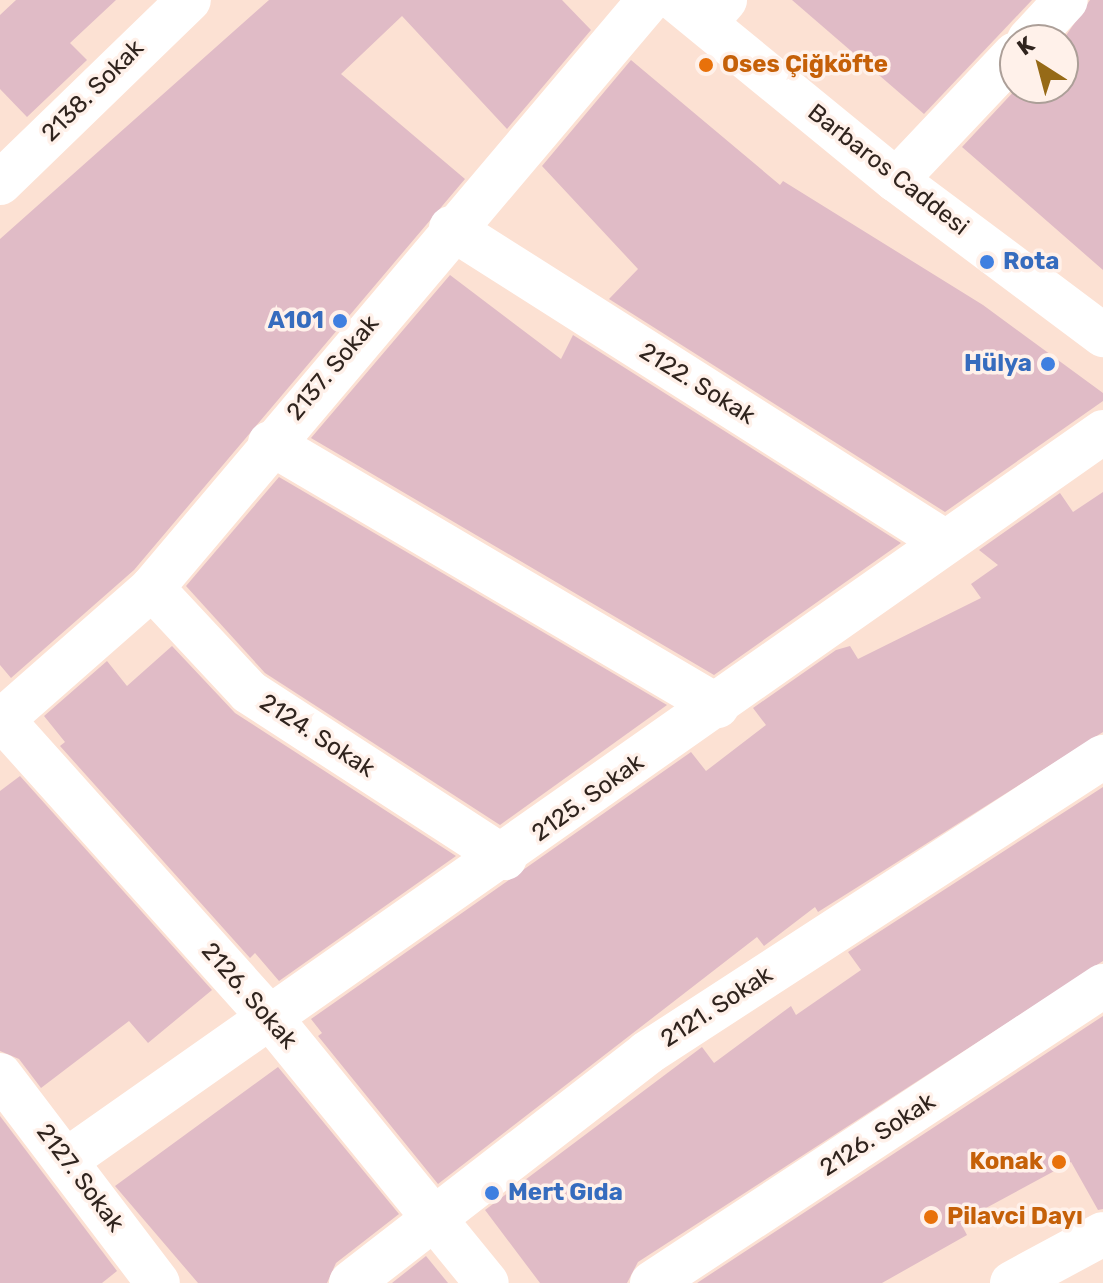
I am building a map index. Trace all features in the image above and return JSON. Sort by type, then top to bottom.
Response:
[{"type":"street","name":"2138. Sokak","points":[[0,183],[189,0]]},
{"type":"street","name":"2137. Sokak","points":[[1,719],[152,588],[451,228],[649,0]]},
{"type":"street","points":[[1044,24],[1066,0]]},
{"type":"street","name":"Barbaros Caddesi","points":[[702,7],[896,180],[1099,324]]},
{"type":"street","points":[[896,180],[999,71]]},
{"type":"street","name":"2122. Sokak","points":[[451,228],[942,540]]},
{"type":"street","name":"2125. Sokak","points":[[68,1159],[273,1021],[717,706],[942,540],[1103,432]]},
{"type":"street","points":[[270,443],[717,706]]},
{"type":"street","name":"2124. Sokak","points":[[152,588],[249,692],[505,858]]},
{"type":"street","name":"2126. Sokak","points":[[1,719],[273,1021],[487,1283]]},
{"type":"street","name":"2121. Sokak","points":[[351,1283],[647,1053],[1103,757]]},
{"type":"street","name":"2126. Sokak","points":[[652,1283],[1103,986]]},
{"type":"street","name":"2127. Sokak","points":[[0,1075],[68,1159],[158,1283]]},
{"type":"street","points":[[1012,1283],[1103,1234]]},
{"type":"building","points":[[16,0],[116,0],[70,43],[87,60],[27,117],[0,89],[0,15]]},
{"type":"building","points":[[269,0],[562,0],[591,30],[507,129],[402,16],[341,74],[465,179],[134,570],[11,678],[0,665],[0,239]]},
{"type":"building","points":[[792,0],[1032,0],[1009,24],[999,24],[999,35],[924,114]]},
{"type":"building","points":[[1090,0],[1103,0],[1103,270],[962,147],[1002,104],[1079,104],[1079,24],[1074,24]]},
{"type":"building","points":[[631,60],[780,185],[783,181],[983,305],[1103,393],[1103,401],[945,512],[609,299],[638,269],[542,166]]},
{"type":"building","points":[[450,275],[561,359],[573,335],[901,543],[714,675],[311,438]]},
{"type":"building","points":[[279,477],[667,705],[500,825],[265,673],[186,586]]},
{"type":"building","points":[[1103,492],[1103,732],[818,912],[815,907],[764,946],[757,937],[438,1184],[318,1036],[322,1033],[311,1019],[691,752],[706,771],[766,725],[753,708],[836,650],[850,646],[858,659],[981,598],[971,584],[998,565],[979,550],[1060,493],[1073,512]]},
{"type":"building","points":[[172,646],[235,713],[456,856],[279,981],[255,953],[250,958],[60,746],[65,742],[44,716],[107,661],[127,686]]},
{"type":"building","points":[[20,776],[212,990],[148,1043],[129,1021],[41,1088],[19,1059],[0,1051],[0,791]]},
{"type":"building","points":[[1103,787],[1103,961],[638,1262],[627,1283],[540,1283],[485,1210],[702,1047],[714,1063],[791,1006],[796,1015],[861,970],[848,952]]},
{"type":"building","points":[[1103,1016],[1103,1209],[1098,1210],[1071,1162],[960,1222],[967,1235],[882,1283],[697,1283]]},
{"type":"building","points":[[278,1067],[399,1214],[336,1263],[327,1283],[198,1283],[115,1186]]},
{"type":"building","points":[[0,1116],[117,1271],[102,1283],[0,1283]]},
{"type":"building","points":[[426,1256],[448,1283],[392,1283]]},
{"type":"place","name":"Oses Çiğköfte","points":[[706,65]]},
{"type":"place","name":"Rota","points":[[987,262]]},
{"type":"place","name":"A101","points":[[340,321]]},
{"type":"place","name":"Hülya","points":[[1048,364]]},
{"type":"place","name":"Konak","points":[[1059,1162]]},
{"type":"place","name":"Mert Gıda","points":[[492,1193]]},
{"type":"place","name":"Pilavci Dayı","points":[[931,1217]]}]
